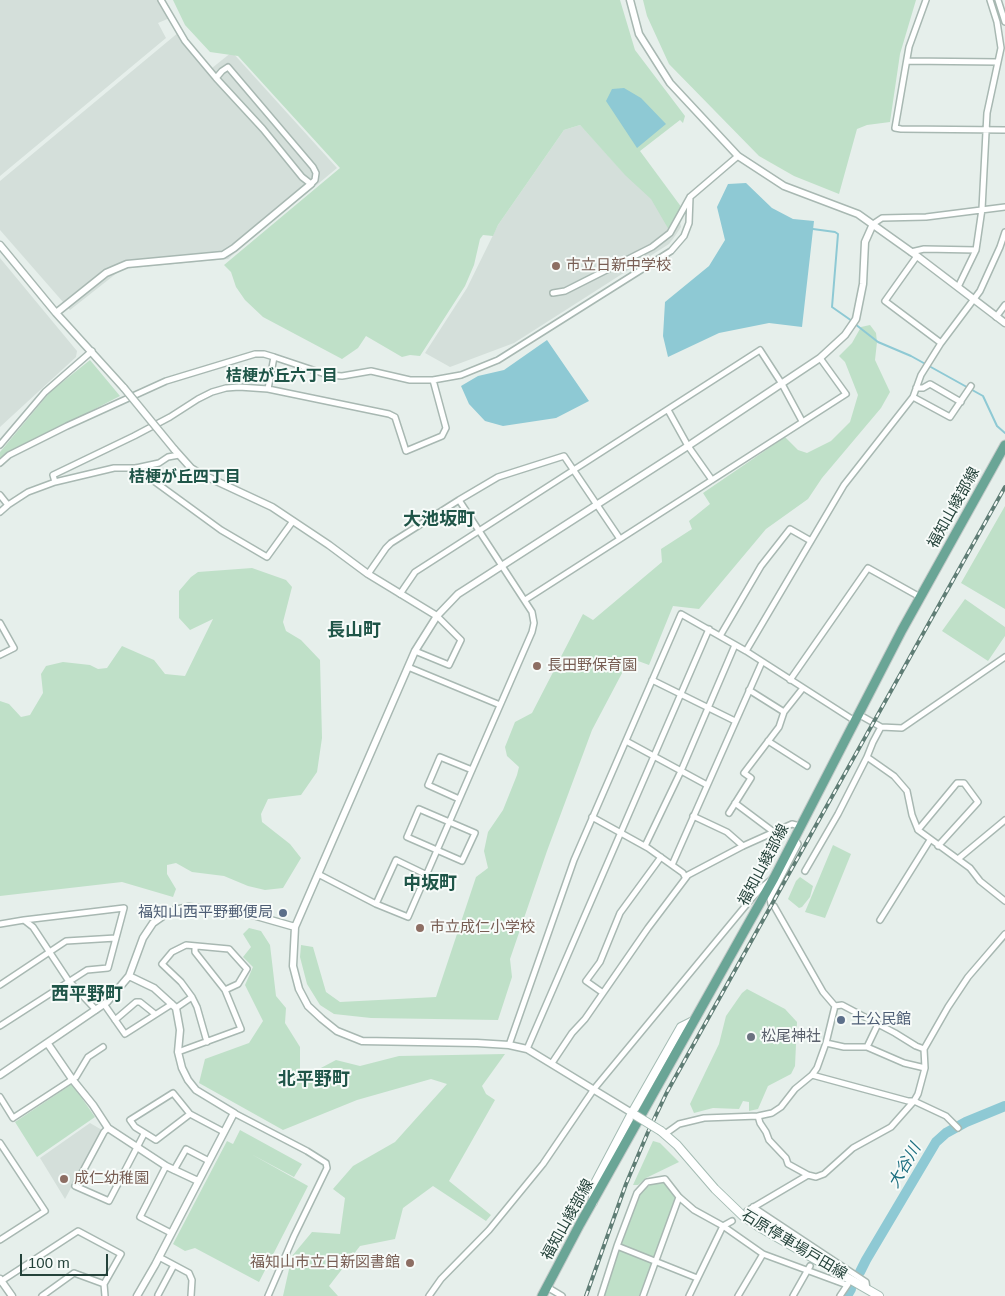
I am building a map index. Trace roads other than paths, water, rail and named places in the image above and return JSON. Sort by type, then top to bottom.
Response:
[{"type":"main road","name":"福知山綾部線","points":[[542,1296],[774,878],[920,596],[1005,445]]},
{"type":"main road","points":[[593,1202],[594,1185],[680,1027],[693,1021]]},
{"type":"main road","name":"石原停車場戸田線","points":[[633,1114],[663,1133],[682,1150],[714,1189],[743,1216],[849,1282],[879,1296]]},
{"type":"street","points":[[161,0],[185,41],[263,129],[302,177],[311,184]]},
{"type":"street","points":[[630,0],[639,34],[670,82],[738,156],[784,186],[858,214],[1005,323]]},
{"type":"street","points":[[926,0],[909,47],[895,128],[1005,130]]},
{"type":"street","points":[[958,287],[976,250],[982,209],[987,114],[1000,48],[997,22],[990,0]]},
{"type":"street","points":[[998,0],[1005,22]]},
{"type":"street","points":[[907,61],[998,62]]},
{"type":"street","points":[[56,313],[106,273],[128,264],[223,255],[234,248],[315,180],[316,173],[312,167],[228,67],[216,78]]},
{"type":"street","points":[[553,293],[565,291],[652,247],[670,233],[690,197],[738,156]]},
{"type":"street","points":[[0,463],[9,456],[67,426],[166,381],[255,354],[264,354],[328,375],[342,376],[371,371],[410,380],[433,380],[461,375],[498,360],[671,251],[684,236],[689,223],[690,197]]},
{"type":"street","points":[[633,1114],[527,1049],[508,1045],[362,1041],[337,1031],[308,1006],[300,989],[292,966],[296,927],[415,651],[437,616],[458,594],[688,446],[820,358],[845,335],[856,319],[863,284],[865,242],[873,224],[882,218],[926,217],[1005,207]]},
{"type":"street","points":[[746,651],[844,485],[913,396],[921,375],[980,291],[1005,232]]},
{"type":"street","points":[[0,245],[56,313],[92,351],[191,468],[208,479],[272,508],[293,521],[368,574],[437,616],[461,640],[449,665],[415,651]]},
{"type":"street","points":[[941,344],[885,301],[914,254],[924,249],[976,250]]},
{"type":"street","points":[[996,317],[1005,304]]},
{"type":"street","points":[[400,594],[415,572],[760,350],[782,384],[802,421]]},
{"type":"street","points":[[0,445],[45,392],[92,351]]},
{"type":"street","points":[[268,389],[274,357]]},
{"type":"street","points":[[525,600],[846,394],[820,358]]},
{"type":"street","points":[[55,482],[53,475],[134,436],[212,392],[239,387],[268,389],[389,414],[394,417],[406,451],[442,436],[446,428],[433,380]]},
{"type":"street","points":[[916,388],[923,388],[930,384],[961,402]]},
{"type":"street","points":[[913,396],[950,417],[972,386]]},
{"type":"street","points":[[668,410],[688,446],[712,480]]},
{"type":"street","points":[[0,512],[28,492],[55,482],[114,468],[136,468],[158,463],[179,455]]},
{"type":"street","points":[[368,574],[386,548],[392,543],[459,500],[498,477],[564,456],[620,539]]},
{"type":"street","points":[[136,468],[221,530],[267,557],[293,521]]},
{"type":"street","points":[[0,495],[8,505]]},
{"type":"street","points":[[318,874],[376,904],[408,916],[532,632],[534,623],[532,612],[459,500]]},
{"type":"street","points":[[720,636],[761,566],[790,529],[811,541]]},
{"type":"street","points":[[790,680],[868,568],[920,596]]},
{"type":"street","points":[[508,1045],[574,860],[681,614],[856,718],[881,727],[902,728],[1005,656]]},
{"type":"street","points":[[0,622],[14,648],[0,655]]},
{"type":"street","points":[[527,1049],[709,629]]},
{"type":"street","points":[[645,846],[681,771],[735,645]]},
{"type":"street","points":[[672,865],[762,662]]},
{"type":"street","points":[[408,667],[500,705]]},
{"type":"street","points":[[652,680],[735,721]]},
{"type":"street","points":[[729,813],[751,778],[744,773],[779,727],[784,712],[803,688]]},
{"type":"street","points":[[749,690],[784,712]]},
{"type":"street","points":[[805,871],[838,814],[881,727]]},
{"type":"street","points":[[626,741],[707,785]]},
{"type":"street","points":[[768,741],[807,766]]},
{"type":"street","points":[[460,799],[428,785],[440,757],[472,770]]},
{"type":"street","points":[[867,757],[894,776],[907,791],[912,815],[918,830],[970,868],[993,892],[1005,901]]},
{"type":"street","points":[[918,830],[957,783],[964,783],[978,802],[938,846]]},
{"type":"street","points":[[735,803],[775,833]]},
{"type":"street","points":[[419,809],[449,822],[475,833],[462,861],[407,837],[419,809]]},
{"type":"street","points":[[693,816],[726,832],[743,846]]},
{"type":"street","points":[[592,817],[645,846],[683,873],[685,877]]},
{"type":"street","points":[[958,859],[1005,820]]},
{"type":"street","points":[[552,1063],[688,874],[792,824],[800,826]]},
{"type":"street","points":[[794,838],[798,844],[770,898],[771,904],[774,906],[823,992],[835,1006]]},
{"type":"street","points":[[880,920],[930,840]]},
{"type":"street","points":[[603,993],[586,981],[600,962],[620,913],[661,857]]},
{"type":"street","points":[[376,904],[396,860],[425,874]]},
{"type":"street","points":[[429,1296],[441,1279],[489,1230],[543,1164],[594,1089],[752,898],[774,878]]},
{"type":"street","points":[[0,1075],[104,1004],[129,976],[143,938],[154,923],[170,911],[189,907],[246,913],[296,927]]},
{"type":"street","points":[[0,924],[124,908],[108,968],[87,970],[68,980],[0,1026]]},
{"type":"street","points":[[24,920],[32,927],[50,951],[68,980],[96,1010]]},
{"type":"street","points":[[758,1116],[770,1140],[786,1158],[788,1164],[808,1175],[816,1177],[824,1174],[853,1148],[891,1127],[918,1094],[925,1068],[924,1049],[968,977],[1005,934]]},
{"type":"street","points":[[0,985],[66,941],[116,938]]},
{"type":"street","points":[[207,1042],[197,1007],[192,997],[181,982],[162,964],[172,952],[186,945],[229,949],[247,968],[238,984],[225,990]]},
{"type":"street","points":[[178,1052],[241,1029],[225,990],[195,952],[195,946]]},
{"type":"street","points":[[129,976],[154,988],[174,1006],[180,1030],[178,1052],[182,1068],[196,1090],[326,1163],[327,1168],[294,1236],[268,1296]]},
{"type":"street","points":[[104,1004],[125,1034],[155,1014],[192,997]]},
{"type":"street","points":[[115,1020],[136,1002],[140,1002],[155,1014]]},
{"type":"street","points":[[835,1006],[842,1005],[924,1049]]},
{"type":"street","points":[[663,1133],[679,1124],[704,1118],[758,1116],[781,1107],[795,1089],[812,1075],[817,1068],[826,1043],[835,1006]]},
{"type":"street","points":[[867,1047],[878,1024]]},
{"type":"street","points":[[826,1043],[844,1047],[867,1047],[904,1063],[925,1068]]},
{"type":"street","points":[[48,1044],[108,1128],[166,1166],[198,1181]]},
{"type":"street","points":[[0,1097],[13,1118],[76,1077],[88,1058],[103,1047]]},
{"type":"street","points":[[812,1075],[914,1101],[946,1116],[958,1128]]},
{"type":"street","points":[[190,1114],[156,1140],[144,1134],[130,1120],[173,1093],[190,1114],[224,1132]]},
{"type":"street","points":[[137,1296],[234,1113]]},
{"type":"street","points":[[108,1128],[75,1186],[109,1201],[144,1134]]},
{"type":"street","points":[[0,1143],[45,1211],[0,1240]]},
{"type":"street","points":[[174,1170],[186,1149],[209,1161]]},
{"type":"street","points":[[166,1166],[140,1217],[171,1234]]},
{"type":"street","points":[[747,1211],[808,1175]]},
{"type":"street","points":[[601,1296],[637,1193],[647,1182],[666,1178],[679,1197],[694,1210],[723,1226],[763,1254],[849,1282],[840,1296]]},
{"type":"street","points":[[643,1296],[679,1197]]},
{"type":"street","points":[[754,1207],[818,1253],[866,1282],[867,1289]]},
{"type":"street","points":[[689,1296],[723,1226],[732,1221]]},
{"type":"street","points":[[12,1296],[0,1281],[78,1231],[121,1254],[104,1284],[105,1296]]},
{"type":"street","points":[[617,1246],[697,1278]]},
{"type":"street","points":[[738,1296],[763,1254]]},
{"type":"street","points":[[159,1256],[190,1273],[192,1280],[191,1296]]},
{"type":"street","points":[[158,1295],[174,1265]]},
{"type":"street","points":[[795,1295],[809,1268]]},
{"type":"street","points":[[42,1296],[74,1273],[104,1284]]},
{"type":"street","points":[[547,1287],[562,1296]]},
{"type":"water","points":[[624,88],[641,98],[666,124],[637,148],[606,101],[612,89]]},
{"type":"water","points":[[746,183],[772,208],[793,219],[814,221],[802,327],[769,323],[719,333],[668,357],[663,336],[665,302],[709,266],[725,240],[717,207],[728,184]]},
{"type":"water","points":[[547,340],[589,401],[556,418],[503,426],[485,421],[469,404],[461,386],[478,376],[504,370]]},
{"type":"waterway","points":[[813,229],[838,234],[832,307],[852,321]]},
{"type":"waterway","points":[[855,324],[878,342],[911,356],[983,396],[997,426],[1005,433]]},
{"type":"waterway","name":"大谷川","points":[[860,1272],[936,1142],[946,1133],[966,1122],[1005,1106]]},
{"type":"waterway","name":"大谷川","points":[[847,1296],[851,1289]]},
{"type":"railway","points":[[586,1296],[626,1184],[667,1092],[1005,487]]},
{"type":"place","name":"市立日新中学校","points":[[556,266]]},
{"type":"place","name":"長田野保育園","points":[[537,666]]},
{"type":"place","name":"福知山西平野郵便局","points":[[283,913]]},
{"type":"place","name":"市立成仁小学校","points":[[420,928]]},
{"type":"place","name":"土公民館","points":[[841,1020]]},
{"type":"place","name":"松尾神社","points":[[751,1037]]},
{"type":"place","name":"成仁幼稚園","points":[[64,1179]]},
{"type":"place","name":"福知山市立日新図書館","points":[[410,1263]]},
{"type":"district","name":"桔梗が丘六丁目","points":[[282,377]]},
{"type":"district","name":"桔梗が丘四丁目","points":[[185,478]]},
{"type":"district","name":"大池坂町","points":[[439,520]]},
{"type":"district","name":"長山町","points":[[354,631]]},
{"type":"district","name":"中坂町","points":[[430,884]]},
{"type":"district","name":"西平野町","points":[[87,995]]},
{"type":"district","name":"北平野町","points":[[314,1080]]}]
